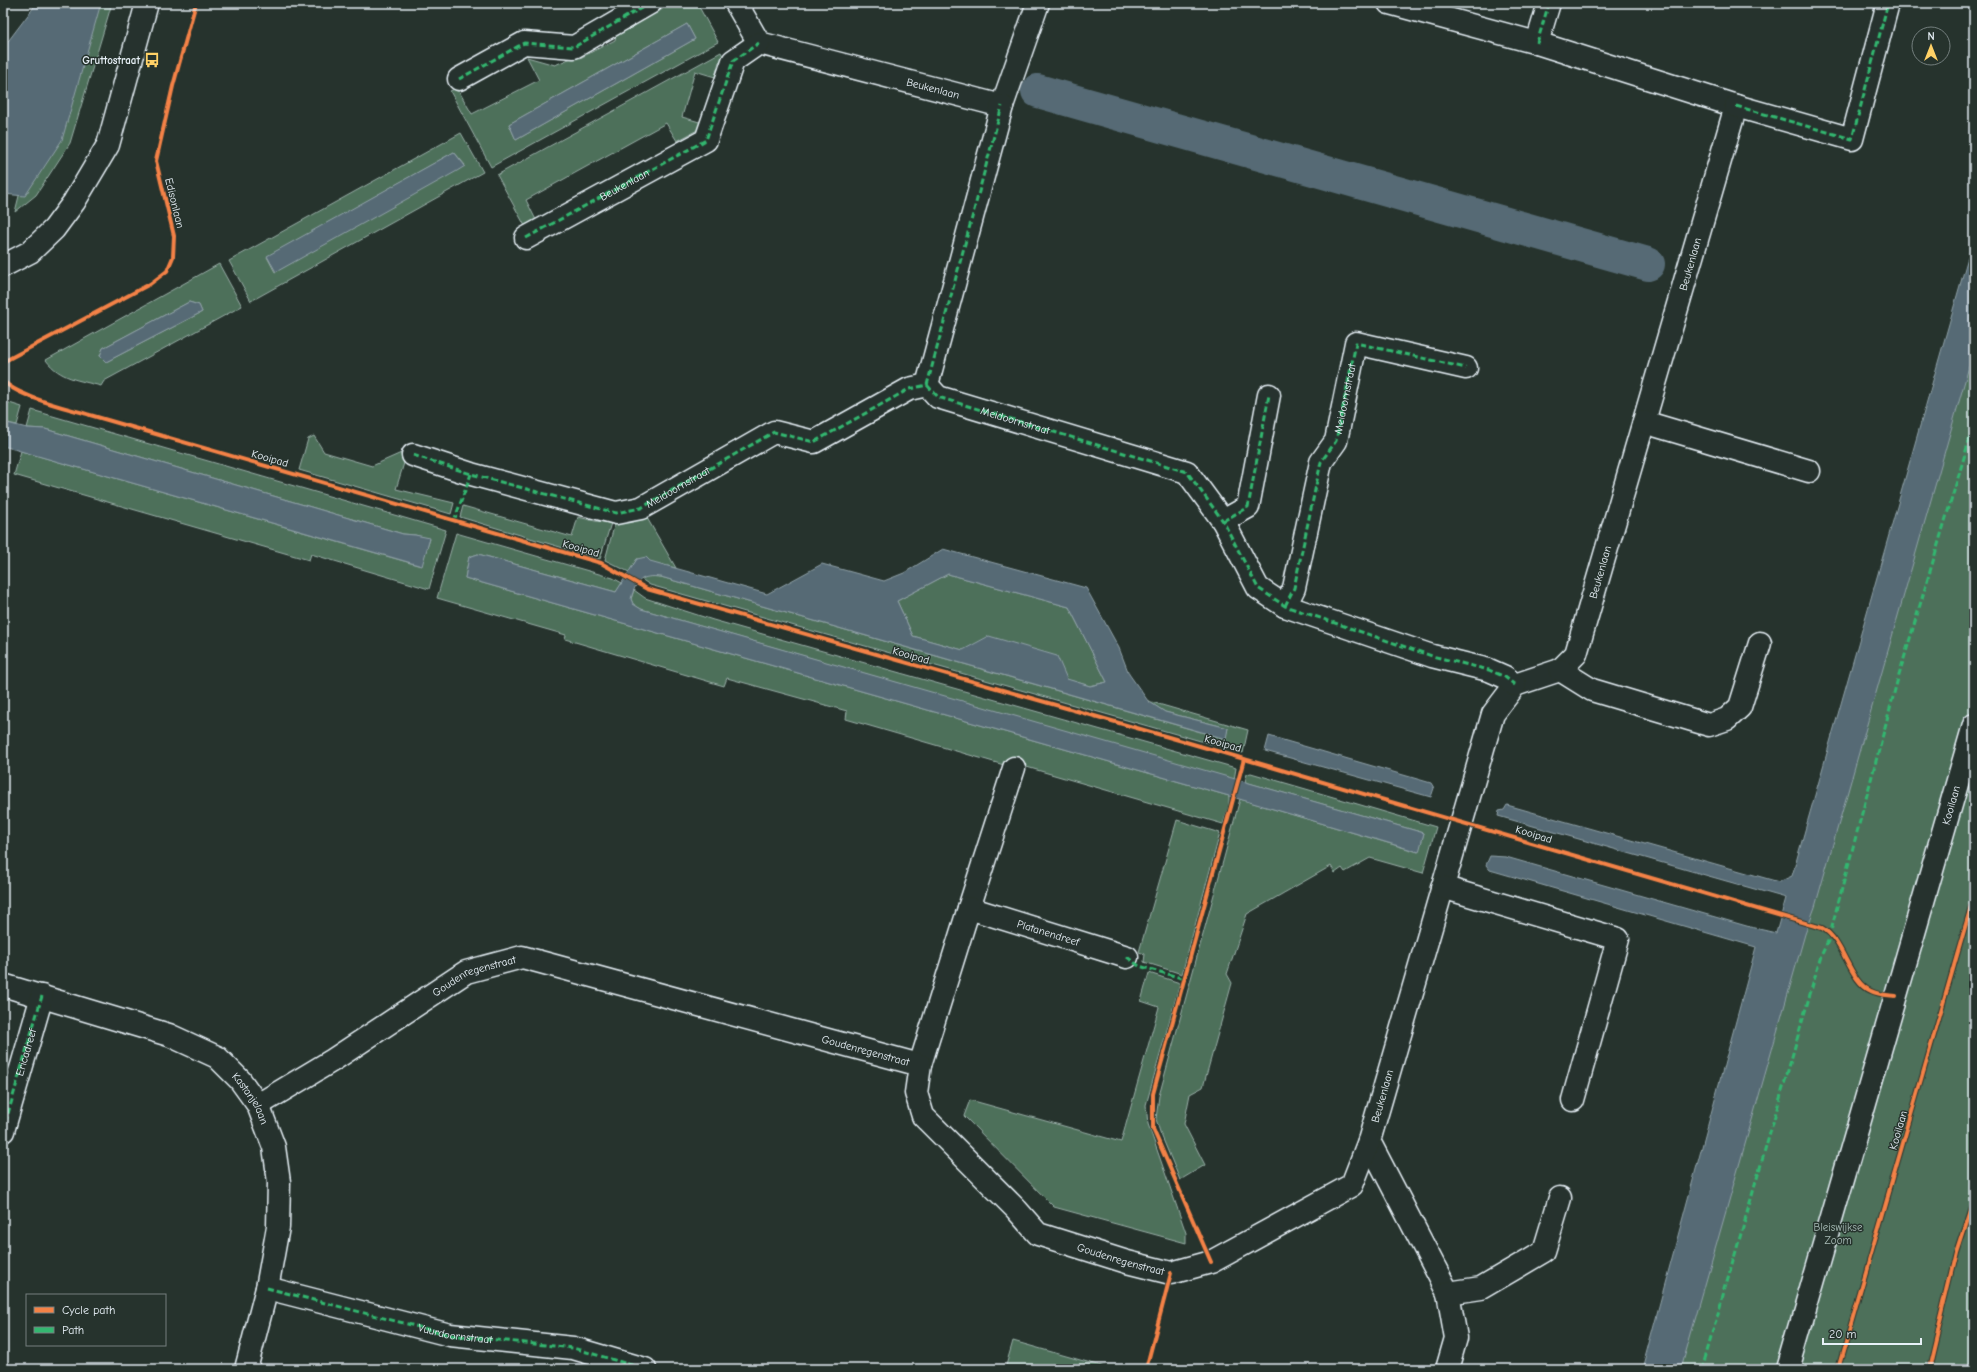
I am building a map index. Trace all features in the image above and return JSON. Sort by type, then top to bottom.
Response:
[{"type":"street","points":[[3,266],[30,252],[54,229],[74,202],[108,145],[147,3]]},
{"type":"street","points":[[459,79],[524,43],[574,47],[650,3]]},
{"type":"street","points":[[736,3],[758,43]]},
{"type":"street","points":[[927,385],[1002,106],[1038,3]]},
{"type":"street","points":[[1390,3],[1536,43],[1736,106],[1852,139],[1888,3]]},
{"type":"street","points":[[1536,43],[1548,3]]},
{"type":"street","name":"Beukenlaan","points":[[526,238],[706,140],[733,62],[758,43],[1002,106]]},
{"type":"street","name":"Beukenlaan","points":[[1369,1141],[1493,714],[1515,685],[1560,670],[1576,654],[1736,106]]},
{"type":"street","name":"Meidoornstraat","points":[[1285,606],[1294,588],[1321,462],[1336,441],[1356,343],[1466,368]]},
{"type":"street","name":"Meidoornstraat","points":[[414,455],[471,474],[616,513],[641,508],[774,432],[814,442],[909,389],[927,385],[938,397],[1187,472],[1223,521],[1258,588],[1285,606],[1432,656],[1489,670],[1505,677],[1515,685]]},
{"type":"street","points":[[1223,521],[1248,507],[1269,395]]},
{"type":"street","points":[[1644,422],[1809,471]]},
{"type":"street","points":[[1560,670],[1592,690],[1709,725],[1728,719],[1740,707],[1760,643]]},
{"type":"street","name":"Kooilaan","points":[[1788,1369],[1974,725]]},
{"type":"street","points":[[920,1065],[1014,768]]},
{"type":"street","points":[[1442,887],[1618,939],[1573,1100]]},
{"type":"street","name":"Platanendreef","points":[[969,908],[1127,957]]},
{"type":"street","name":"Goudenregenstraat","points":[[258,1105],[333,1060],[466,972],[522,957],[920,1065],[916,1093],[923,1116],[1016,1209],[1038,1234],[1127,1262],[1171,1273],[1211,1262],[1352,1185],[1369,1141]]},
{"type":"street","name":"Kastanjelaan","points":[[3,985],[169,1035],[217,1057],[240,1080],[258,1105],[274,1147],[279,1182],[278,1227],[267,1288],[246,1369]]},
{"type":"street","name":"Ericadreef","points":[[3,1131],[42,996]]},
{"type":"street","points":[[1369,1141],[1448,1292],[1456,1338],[1447,1369]]},
{"type":"street","points":[[1448,1292],[1481,1288],[1544,1252],[1560,1198]]},
{"type":"street","name":"Vuurdoornstraat","points":[[267,1288],[450,1335],[573,1348],[645,1369]]},
{"type":"green space","points":[[67,3],[112,3],[70,143],[36,195],[15,212]]},
{"type":"green space","points":[[674,3],[697,3],[718,42],[491,167],[450,91],[457,88],[472,114],[539,80],[527,57],[555,65],[576,56],[580,58],[615,40],[616,34]],"holes":[[[687,24],[695,39],[516,140],[509,124]]]},
{"type":"green space","points":[[721,52],[724,58],[719,62],[715,77],[695,71],[682,117],[703,123],[701,128],[677,141],[666,123],[526,200],[536,220],[525,226],[497,175]]},
{"type":"green space","points":[[461,133],[483,172],[251,301],[229,261]],"holes":[[[454,152],[465,165],[275,272],[267,257]]]},
{"type":"green space","points":[[219,264],[242,306],[104,381],[101,386],[70,378],[57,371],[46,360]],"holes":[[[189,302],[199,305],[202,312],[106,362],[100,356],[103,348]]]},
{"type":"green space","name":"Bleiswijkse Zoom","points":[[1974,277],[1974,1369],[1657,1369]]},
{"type":"green space","points":[[3,401],[22,407],[17,425],[3,422]]},
{"type":"green space","points":[[32,410],[446,530],[429,589],[311,554],[309,560],[14,475],[21,451],[421,566],[430,539],[415,535],[403,534],[45,429],[27,428]]},
{"type":"green space","points":[[314,436],[324,452],[372,466],[408,450],[396,489],[454,503],[451,514],[299,470],[308,439]]},
{"type":"green space","points":[[463,506],[572,537],[578,517],[611,523],[600,559],[460,517]]},
{"type":"green space","points":[[647,518],[676,568],[637,559],[629,572],[605,560],[615,523]]},
{"type":"green space","points":[[456,533],[613,578],[622,583],[616,592],[478,554],[469,557],[465,578],[1229,796],[1229,805],[1223,824],[1006,761],[1004,765],[846,719],[847,711],[727,678],[724,686],[565,639],[566,635],[437,598]]},
{"type":"green space","points":[[948,574],[1069,607],[1107,682],[1090,686],[913,636],[897,601]]},
{"type":"green space","points":[[648,576],[661,577],[1225,739],[1228,728],[1165,712],[1148,701],[1248,730],[1243,753],[650,585],[641,579]]},
{"type":"green space","points":[[634,590],[645,598],[713,620],[1236,768],[1234,780],[641,609],[633,604],[631,599]]},
{"type":"green space","points":[[1251,773],[1436,827],[1423,873],[1370,858],[1345,872],[1342,868],[1335,873],[1331,866],[1247,914],[1227,974],[1232,983],[1203,1087],[1190,1094],[1184,1124],[1205,1165],[1180,1180],[1156,1119],[1159,1096],[1240,799],[1418,852],[1424,833],[1245,782],[1247,774]]},
{"type":"green space","points":[[1177,820],[1220,833],[1182,974],[1144,962],[1145,954],[1139,952]]},
{"type":"green space","points":[[1149,973],[1180,983],[1146,1105],[1148,1124],[1186,1233],[1186,1243],[1054,1207],[964,1116],[970,1100],[1121,1142],[1159,1007],[1141,1001]]},
{"type":"green space","points":[[1013,1341],[1112,1369],[1005,1369]]},
{"type":"water","points":[[37,3],[101,3],[62,140],[25,196],[3,194],[3,48]]},
{"type":"water","points":[[687,24],[695,39],[516,140],[509,124]]},
{"type":"water","points":[[454,152],[465,166],[276,272],[267,256]]},
{"type":"water","points":[[1974,236],[1974,349],[1815,907],[1805,934],[1681,1369],[1642,1369],[1756,947],[1490,870],[1486,865],[1490,856],[1506,857],[1750,927],[1776,933],[1786,898],[1498,816],[1499,811],[1504,810],[1507,805],[1779,882],[1792,876]]},
{"type":"water","points":[[189,302],[199,305],[202,312],[106,362],[100,356],[103,348]]},
{"type":"water","points":[[3,422],[27,428],[45,429],[403,534],[430,538],[422,566],[3,446]]},
{"type":"water","points":[[943,549],[1086,588],[1119,648],[1129,674],[1148,701],[1165,712],[1228,728],[1226,739],[661,577],[649,577],[640,580],[635,587],[631,599],[633,604],[641,609],[1424,833],[1419,852],[1229,796],[465,578],[469,557],[478,554],[616,592],[637,559],[646,557],[650,561],[767,594],[822,564],[884,581],[904,573]],"holes":[[[948,574],[1069,607],[1107,682],[1090,686],[1067,679],[1057,656],[989,636],[963,650],[913,636],[897,601]]]},
{"type":"water","points":[[1269,736],[1431,783],[1434,788],[1431,797],[1265,751]]},
{"type":"waterway","points":[[1038,91],[1648,264]]},
{"type":"marked path","points":[[459,79],[524,43],[574,47],[650,3]]},
{"type":"marked path","points":[[1537,43],[1549,3]]},
{"type":"marked path","points":[[1736,106],[1852,139],[1888,3]]},
{"type":"marked path","points":[[526,238],[706,140],[733,61],[759,43]]},
{"type":"marked path","points":[[413,455],[471,474],[616,513],[641,508],[774,432],[814,442],[909,389],[927,385],[1002,106]]},
{"type":"marked path","points":[[1285,606],[1294,588],[1321,462],[1336,441],[1356,343],[1466,368]]},
{"type":"marked path","points":[[927,385],[938,397],[1187,472],[1223,521],[1258,588],[1285,606],[1432,656],[1489,670],[1505,677],[1515,685]]},
{"type":"marked path","points":[[1223,521],[1248,507],[1269,395]]},
{"type":"marked path","points":[[1702,1369],[1821,956],[1828,941],[1897,682],[1974,424]]},
{"type":"marked path","points":[[454,521],[471,474]]},
{"type":"marked path","points":[[1127,957],[1139,966],[1185,979]]},
{"type":"marked path","points":[[3,1131],[42,996]]},
{"type":"marked path","points":[[267,1288],[450,1335],[573,1348],[645,1369]]},
{"type":"cycle path","name":"Edisonlaan","points":[[3,362],[150,284],[167,271],[173,257],[174,236],[156,161],[173,86],[196,3]]},
{"type":"cycle path","name":"Kooipad","points":[[3,380],[9,386],[30,397],[57,406],[601,563],[647,589],[1186,742],[1822,928],[1830,934],[1836,942],[1857,979],[1863,986],[1871,991],[1883,995],[1896,996]]},
{"type":"cycle path","name":"Kooipad","points":[[1211,1262],[1153,1129],[1153,1094],[1244,759]]},
{"type":"cycle path","points":[[1838,1369],[1974,896]]},
{"type":"cycle path","points":[[1928,1369],[1956,1252],[1974,1197]]},
{"type":"cycle path","points":[[1146,1369],[1171,1273]]},
{"type":"place","name":"Gruttostraat","points":[[152,60]]}]
